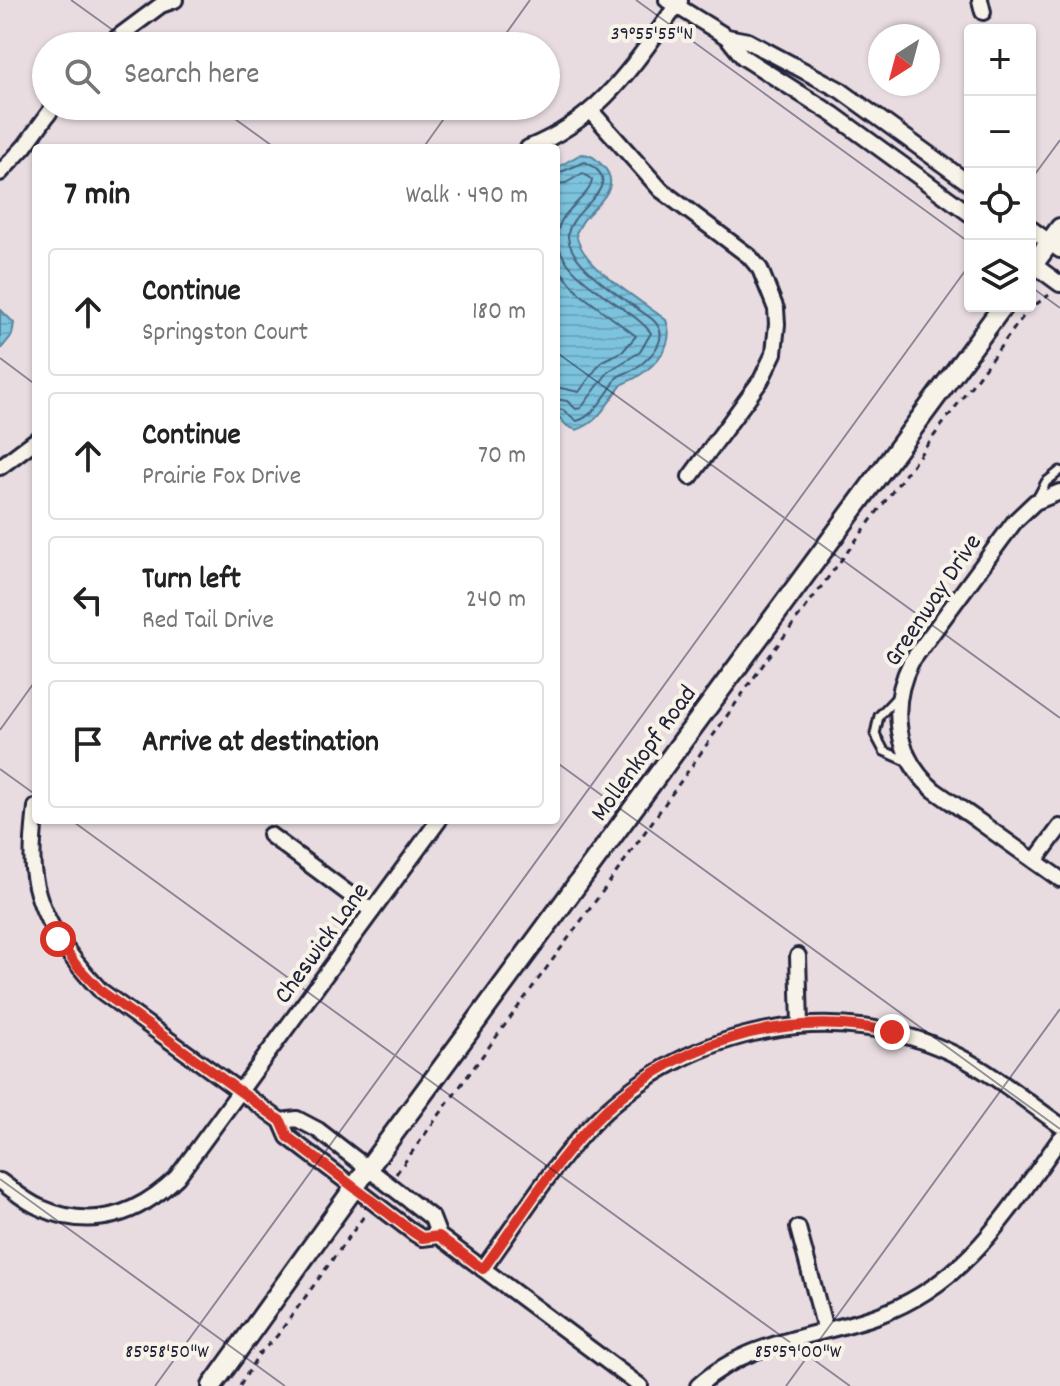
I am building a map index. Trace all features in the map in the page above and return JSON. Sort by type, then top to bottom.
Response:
[{"type":"street","points":[[125,32],[161,5],[175,0]]},
{"type":"street","points":[[537,144],[591,111],[614,90],[674,2],[727,37],[743,57],[834,115],[964,210]]},
{"type":"street","points":[[727,37],[748,41],[840,90],[964,180]]},
{"type":"street","points":[[591,111],[661,190],[749,256],[760,269],[776,309],[776,338],[766,373],[690,477]]},
{"type":"street","points":[[0,173],[44,120]]},
{"type":"street","points":[[1036,231],[1057,240],[1036,260]]},
{"type":"street","points":[[1036,268],[1060,284]]},
{"type":"street","name":"Mollenkopf Road","points":[[212,1386],[369,1167],[999,312]]},
{"type":"street","points":[[0,467],[32,443]]},
{"type":"street","name":"Greenway Drive","points":[[1060,492],[1035,502],[1015,521],[916,656],[898,696],[900,734],[913,765],[934,789],[1060,879]]},
{"type":"street","points":[[35,824],[33,852],[37,890],[58,939],[76,965],[101,991],[281,1121],[288,1137],[422,1238],[439,1236]]},
{"type":"street","name":"Cheswick Lane","points":[[0,1181],[41,1208],[68,1216],[98,1218],[146,1204],[177,1177],[436,824]]},
{"type":"street","points":[[1035,861],[1060,827]]},
{"type":"street","points":[[270,835],[372,911]]},
{"type":"street","points":[[798,956],[800,1025]]},
{"type":"street","points":[[483,1269],[579,1138],[633,1086],[694,1051],[760,1030],[835,1024],[869,1027],[929,1043],[979,1068],[1060,1125]]},
{"type":"street","points":[[281,1121],[297,1119],[318,1130],[369,1167],[432,1218],[439,1236],[640,1386]]},
{"type":"street","points":[[698,1386],[754,1351],[877,1316],[932,1289],[986,1242],[1060,1139]]},
{"type":"street","points":[[798,1228],[825,1329]]},
{"type":"lane","points":[[1035,502],[1046,482],[1060,471]]},
{"type":"lane","points":[[898,696],[879,716],[875,734],[884,751],[913,765]]},
{"type":"path","points":[[389,1183],[616,873],[765,662],[1028,310],[1049,295]]},
{"type":"path","points":[[240,1386],[258,1355],[277,1336],[374,1203]]},
{"type":"water","points":[[581,154],[597,160],[608,173],[610,187],[607,193],[576,233],[580,246],[599,270],[666,320],[668,329],[666,345],[651,366],[622,385],[596,418],[576,430],[560,418],[560,166]]},
{"type":"water","points":[[0,309],[14,323],[12,335],[0,350]]},
{"type":"route","points":[[58,939],[76,965],[101,991],[281,1121],[288,1137],[414,1233],[422,1238],[439,1236],[483,1269],[579,1138],[633,1086],[660,1069],[694,1051],[760,1030],[835,1024],[892,1032]]}]
